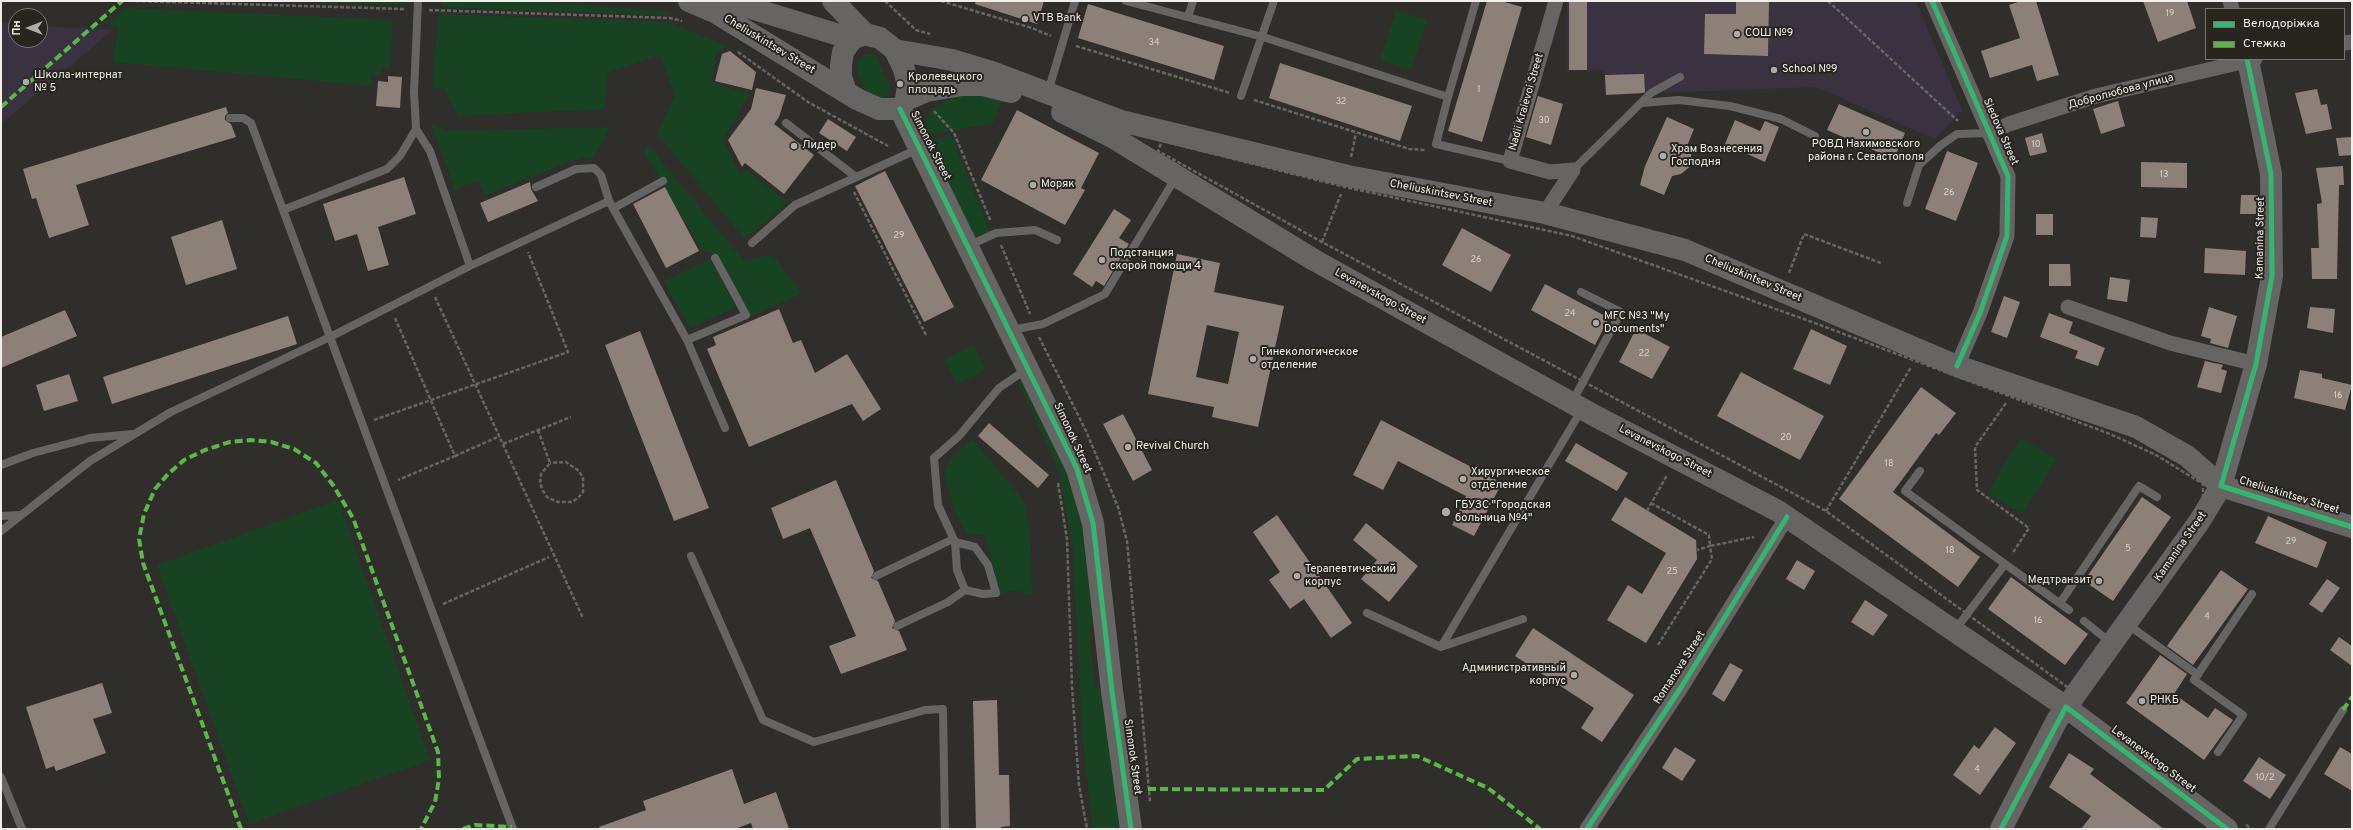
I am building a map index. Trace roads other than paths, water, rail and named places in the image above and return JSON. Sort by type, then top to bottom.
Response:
[{"type":"main road","name":"Cheliuskintsev Street","points":[[690,1],[715,12],[846,92]]},
{"type":"main road","name":"Cheliuskintsev Street","points":[[728,1],[858,36]]},
{"type":"main road","points":[[833,1],[858,36],[880,38],[895,50],[904,69],[908,85],[903,104],[890,110],[868,105],[846,92],[841,78],[843,52],[858,36]]},
{"type":"main road","points":[[895,50],[952,60],[1048,92],[1118,129]]},
{"type":"main road","name":"Kamanina Street","points":[[2001,829],[2066,707],[2109,641],[2126,624],[2199,522],[2221,486],[2256,364],[2272,276],[2271,174],[2250,60]]},
{"type":"main road","name":"Levanevskogo Street","points":[[903,104],[927,91],[983,85],[1009,91],[1075,117],[1118,129],[1176,176],[1314,260],[1577,406],[1783,524],[1955,630],[2066,707],[2227,829]]},
{"type":"main road","name":"Simonok Street","points":[[903,104],[920,148],[1077,469],[1093,523],[1112,691],[1131,829]]},
{"type":"main road","name":"Cheliuskintsev Street","points":[[1118,129],[1348,176],[1545,213],[1685,250],[1957,366],[2136,427],[2186,456],[2221,486],[2352,526]]},
{"type":"street","name":"Nadii Kraievoi Street","points":[[1556,1],[1510,161],[1550,172],[1573,170]]},
{"type":"street","name":"Siedova Street","points":[[1932,1],[2008,176],[2007,236],[1980,313],[1957,366]]},
{"type":"street","name":"Добролюбова улица","points":[[1989,133],[2009,124],[2096,96],[2246,60]]},
{"type":"street","points":[[1545,213],[1573,170]]},
{"type":"street","points":[[2068,307],[2170,343],[2256,364]]},
{"type":"street","name":"Romanova Street","points":[[1587,829],[1682,686],[1783,524]]},
{"type":"lane","points":[[1048,92],[1075,1]]},
{"type":"lane","points":[[1126,1],[1139,3],[1263,37],[1448,97]]},
{"type":"lane","points":[[1188,17],[1193,1]]},
{"type":"lane","points":[[1241,96],[1263,37],[1274,1]]},
{"type":"lane","points":[[1476,1],[1436,144],[1510,161]]},
{"type":"lane","points":[[418,5],[414,92],[416,129],[430,151],[470,266]]},
{"type":"lane","points":[[1573,170],[1651,93],[1680,77]]},
{"type":"lane","points":[[1642,103],[1679,100],[1730,106],[1782,119],[1815,136]]},
{"type":"lane","points":[[230,118],[243,118],[251,123],[513,829]]},
{"type":"lane","points":[[786,123],[852,179]]},
{"type":"lane","points":[[283,210],[387,169],[400,156],[416,129]]},
{"type":"lane","points":[[1907,203],[1920,166],[1941,145],[1958,134],[1989,133]]},
{"type":"lane","points":[[752,243],[795,205],[920,148]]},
{"type":"lane","points":[[536,187],[576,169],[594,168],[601,175],[609,200],[687,340],[725,428]]},
{"type":"lane","points":[[1009,331],[1044,324],[1105,294],[1176,176]]},
{"type":"lane","points":[[614,208],[663,182]]},
{"type":"lane","points":[[1,531],[90,461],[171,412],[330,337],[470,266],[609,200]]},
{"type":"lane","points":[[968,247],[996,233],[1035,230],[1057,240]]},
{"type":"lane","points":[[687,340],[746,315],[715,258]]},
{"type":"lane","points":[[1441,647],[1577,406],[1621,312],[1581,292]]},
{"type":"lane","points":[[965,590],[957,570],[954,540],[938,505],[934,458],[959,436],[999,388],[1028,368]]},
{"type":"lane","points":[[1,465],[33,453],[90,438],[136,434]]},
{"type":"lane","points":[[1920,471],[1905,491],[2069,610]]},
{"type":"lane","points":[[2060,603],[2139,486],[2157,497]]},
{"type":"lane","points":[[2,515],[21,515]]},
{"type":"lane","points":[[876,576],[954,540],[975,547],[988,566],[996,593],[983,594],[965,590],[948,602],[897,626]]},
{"type":"lane","points":[[692,556],[763,720],[814,742],[925,710],[943,709],[945,829]]},
{"type":"lane","points":[[1955,630],[2005,564]]},
{"type":"lane","points":[[2218,752],[2243,715],[2194,680],[2252,594]]},
{"type":"lane","points":[[1367,613],[1441,647],[1523,619]]},
{"type":"lane","points":[[2084,621],[2109,641]]},
{"type":"lane","points":[[2126,624],[2198,675]]},
{"type":"lane","points":[[2269,829],[2343,710]]},
{"type":"lane","points":[[1,777],[22,829]]},
{"type":"place","name":"VTB Bank","points":[[1025,19]]},
{"type":"place","name":"СОШ №9","points":[[1737,34]]},
{"type":"place","name":"School №9","points":[[1774,70]]},
{"type":"place","name":"Школа-интернат № 5","points":[[26,82]]},
{"type":"place","name":"Кролевецкого площадь","points":[[900,84]]},
{"type":"place","name":"РОВД Нахимовского района г. Севастополя","points":[[1866,132]]},
{"type":"place","name":"Лидер","points":[[794,146]]},
{"type":"place","name":"Храм Вознесения Господня","points":[[1663,156]]},
{"type":"place","name":"Моряк","points":[[1033,185]]},
{"type":"place","name":"Подстанция скорой помощи 4","points":[[1102,260]]},
{"type":"place","name":"MFC №3 \"My Documents\"","points":[[1596,323]]},
{"type":"place","name":"Гинекологическое отделение","points":[[1253,359]]},
{"type":"place","name":"Revival Church","points":[[1128,447]]},
{"type":"place","name":"Хирургическое отделение","points":[[1463,479]]},
{"type":"place","name":"ГБУЗС \"Городская больница №4\"","points":[[1446,512]]},
{"type":"place","name":"Терапевтический корпус","points":[[1297,576]]},
{"type":"place","name":"Медтранзит","points":[[2099,581]]},
{"type":"place","name":"Административный корпус","points":[[1574,675]]},
{"type":"place","name":"РНКБ","points":[[2142,701]]}]
